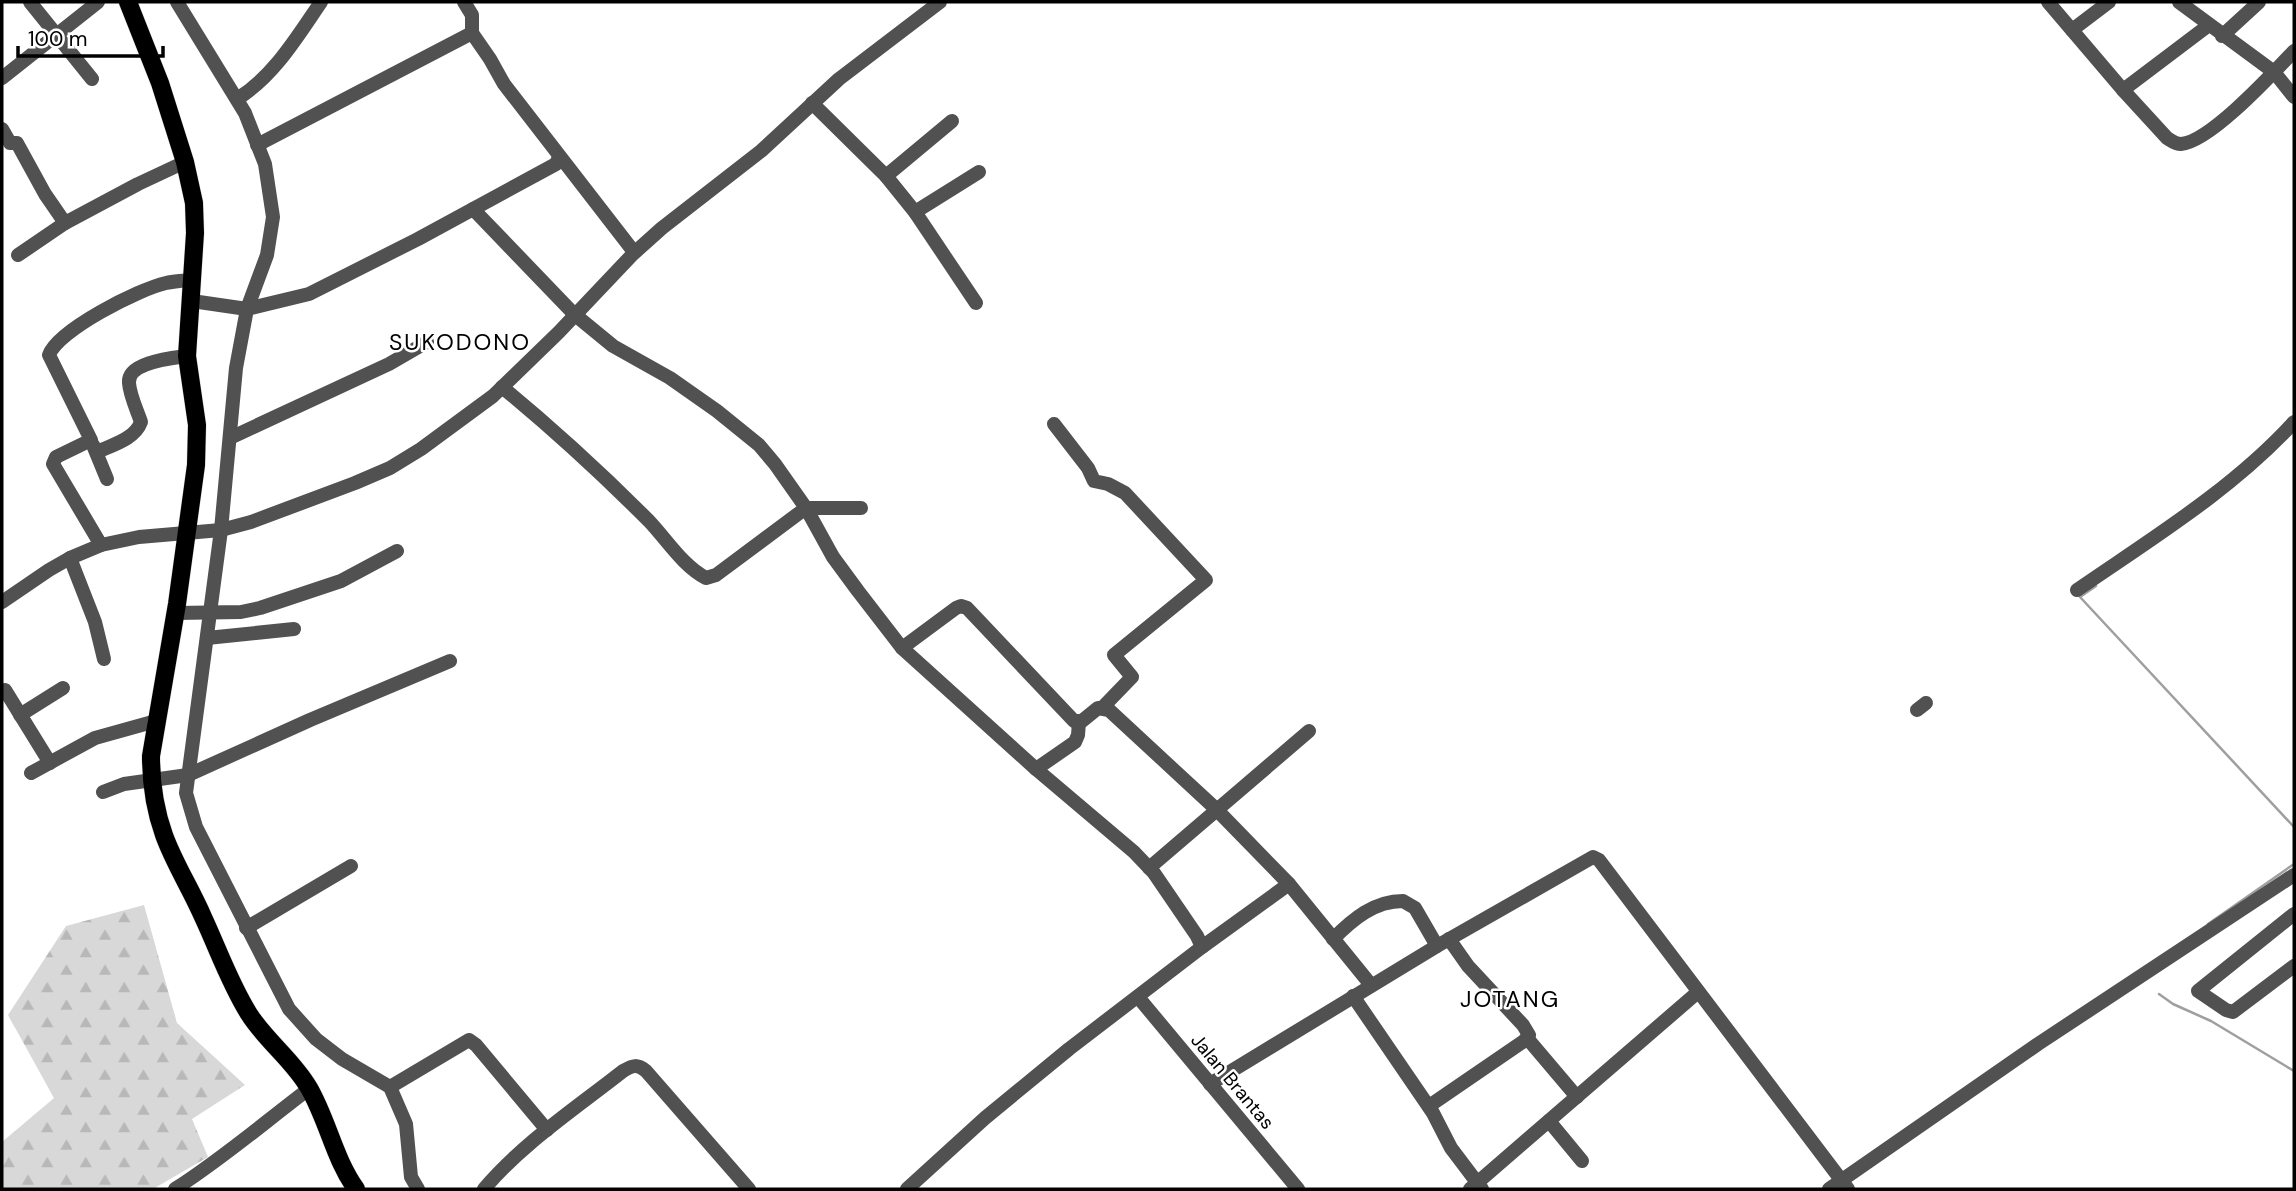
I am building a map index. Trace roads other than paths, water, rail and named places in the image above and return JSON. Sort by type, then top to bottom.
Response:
[{"type":"main road","points":[[128,2],[160,83],[186,162],[194,203],[192,301],[187,356],[197,425],[196,465],[190,532],[151,756],[157,779],[164,836],[197,901],[238,996],[270,1042],[298,1070],[310,1088],[344,1172],[356,1189]]},
{"type":"street","points":[[30,2],[92,79]]},
{"type":"street","points":[[2,78],[54,34],[98,2]]},
{"type":"street","points":[[177,2],[237,99],[265,164],[273,217],[267,255],[238,307],[230,438],[207,638],[185,776],[186,793],[190,811],[289,1010],[316,1038],[342,1059],[390,1087],[406,1124],[411,1177],[418,1189]]},
{"type":"street","points":[[237,99],[256,88],[298,36],[321,2]]},
{"type":"street","points":[[464,2],[472,15],[472,33],[504,84],[634,252]]},
{"type":"street","points":[[2,602],[30,581],[70,558],[101,545],[139,537],[219,530],[277,514],[390,468],[441,435],[502,387],[634,252],[761,150],[839,79],[940,2]]},
{"type":"street","points":[[2048,2],[2166,138],[2176,144],[2184,144],[2214,129],[2294,51]]},
{"type":"street","points":[[2072,30],[2109,2]]},
{"type":"street","points":[[2179,2],[2274,72],[2294,97]]},
{"type":"street","points":[[2222,36],[2259,2]]},
{"type":"street","points":[[2123,90],[2209,25]]},
{"type":"street","points":[[257,145],[472,33]]},
{"type":"street","points":[[812,103],[886,176],[915,212],[976,303]]},
{"type":"street","points":[[886,176],[952,121]]},
{"type":"street","points":[[2,129],[11,143],[17,143],[45,194],[65,223]]},
{"type":"street","points":[[192,301],[238,307],[309,294],[556,164],[559,157]]},
{"type":"street","points":[[18,255],[65,223],[186,162]]},
{"type":"street","points":[[915,212],[979,172]]},
{"type":"street","points":[[473,209],[574,314],[613,346],[670,378],[743,432],[775,464],[806,508],[833,557],[902,648],[1036,769],[1134,852],[1149,868],[1202,947]]},
{"type":"street","points":[[107,479],[94,446],[52,364],[49,355],[51,350],[70,332],[122,300],[164,284],[193,279]]},
{"type":"street","points":[[230,438],[389,364],[427,342]]},
{"type":"street","points":[[101,545],[53,464],[56,457],[134,435],[141,422],[129,383],[132,374],[144,365],[159,360],[187,356]]},
{"type":"street","points":[[502,387],[574,447],[692,569],[706,578],[716,575],[806,508],[862,508]]},
{"type":"street","points":[[2077,590],[2157,536],[2239,474],[2294,422]]},
{"type":"street","points":[[1036,769],[1075,741],[1079,722],[1103,707],[1132,677],[1114,655],[1206,580],[1125,493],[1108,484],[1094,481],[1088,468],[1054,424]]},
{"type":"street","points":[[176,613],[241,612],[285,600],[341,581],[397,551]]},
{"type":"street","points":[[70,558],[95,622],[104,659]]},
{"type":"street","points":[[902,648],[961,606],[967,608],[1070,718],[1079,722]]},
{"type":"street","points":[[207,638],[294,629]]},
{"type":"street","points":[[103,792],[124,783],[185,776],[450,661]]},
{"type":"street","points":[[20,715],[63,688]]},
{"type":"street","points":[[5,690],[50,763]]},
{"type":"street","points":[[1103,707],[1218,811],[1289,884],[1371,985]]},
{"type":"street","points":[[31,773],[95,738],[156,721]]},
{"type":"street","points":[[1149,868],[1309,731]]},
{"type":"street","points":[[1210,1084],[1443,942],[1593,857],[1599,860],[1698,992],[1839,1186],[2038,1044],[2294,875]]},
{"type":"street","points":[[246,928],[351,866]]},
{"type":"street","points":[[907,1189],[985,1118],[1069,1049],[1289,884]]},
{"type":"street","points":[[1333,939],[1361,914],[1376,906],[1403,901],[1415,908],[1443,942],[1468,965],[1528,1032],[1527,1038],[1429,1106]]},
{"type":"street","points":[[2294,914],[2198,991],[2233,1012],[2294,966]]},
{"type":"street","points":[[1353,996],[1429,1106],[1451,1148],[1477,1187],[1698,992]]},
{"type":"street","name":"Jalan Brantas","points":[[1138,998],[1298,1189]]},
{"type":"street","points":[[1527,1038],[1577,1097]]},
{"type":"street","points":[[390,1087],[469,1040],[477,1045],[547,1130]]},
{"type":"street","points":[[484,1189],[547,1130],[633,1065],[639,1065],[646,1071],[749,1189]]},
{"type":"street","points":[[175,1189],[213,1164],[310,1088]]},
{"type":"street","points":[[1549,1121],[1581,1160]]},
{"type":"waterway","points":[[2096,586],[2080,597],[2294,827]]},
{"type":"waterway","points":[[2208,924],[2294,864]]},
{"type":"waterway","points":[[2159,994],[2173,1004],[2211,1021],[2294,1071]]},
{"type":"district","name":"SUKODONO","points":[[460,342]]},
{"type":"district","name":"JOTANG","points":[[1510,999]]}]
